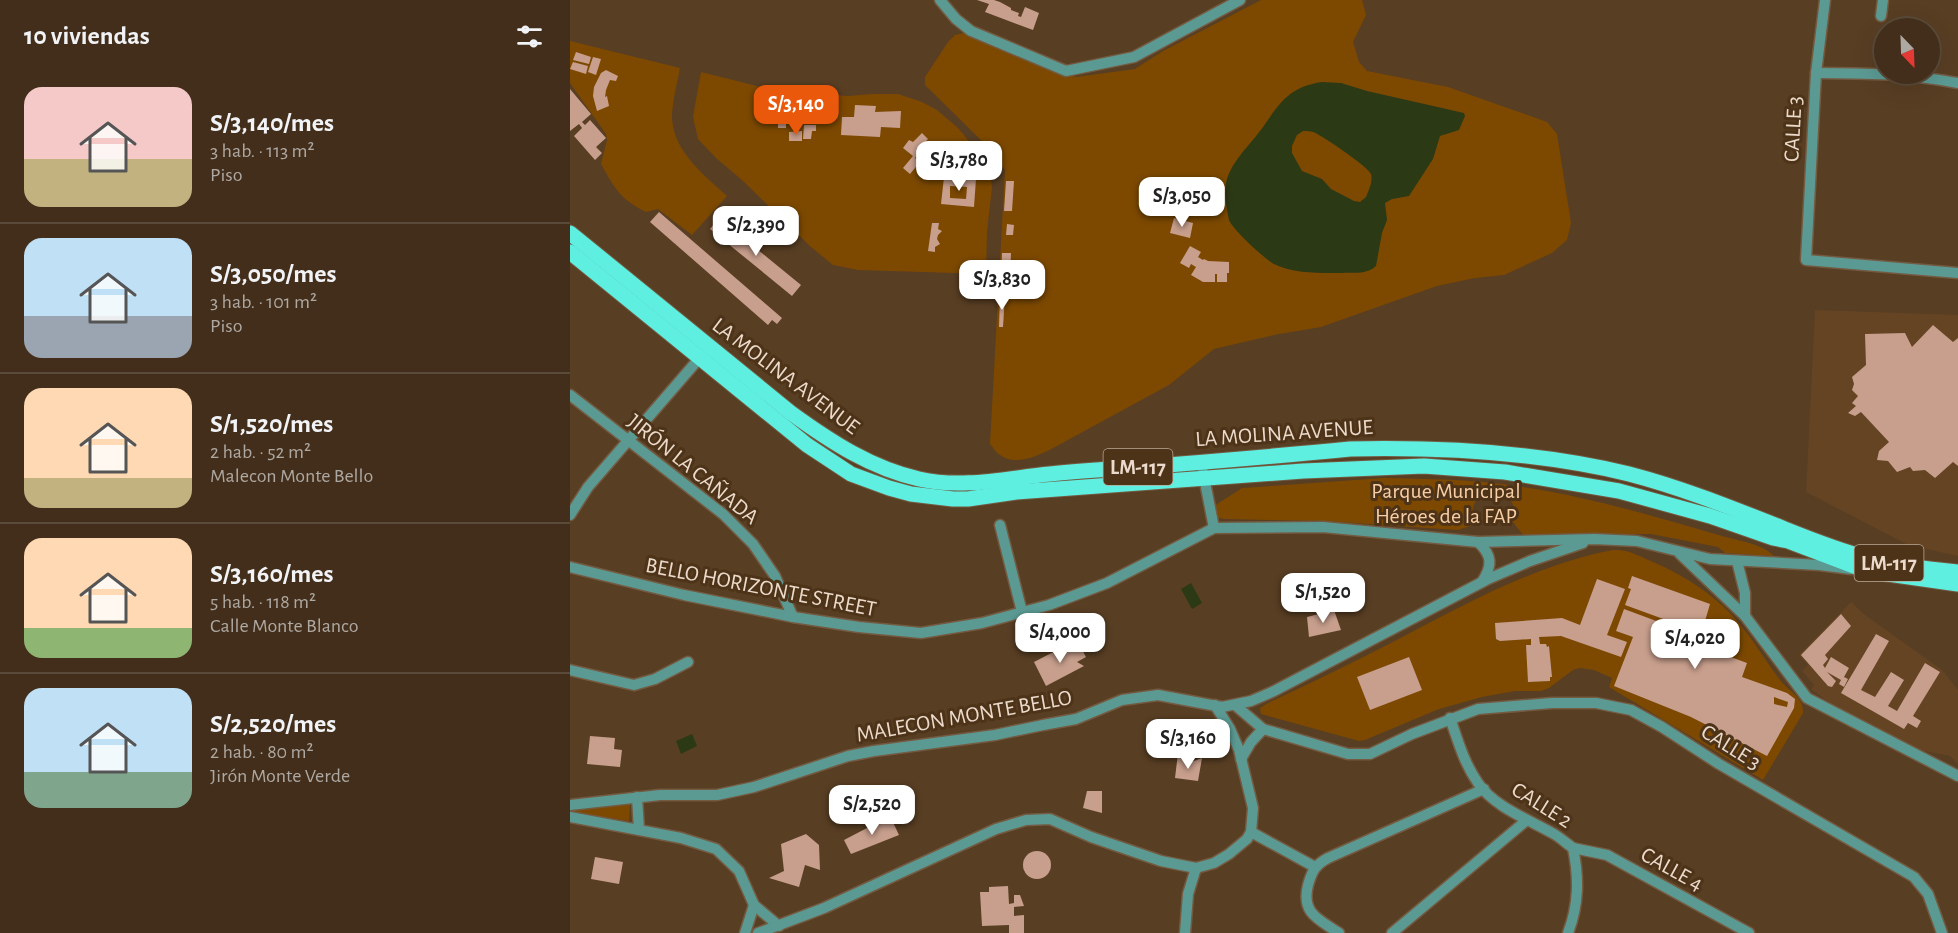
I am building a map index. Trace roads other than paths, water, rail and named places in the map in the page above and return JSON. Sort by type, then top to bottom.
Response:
[{"type":"main road","name":"LA MOLINA AVENUE","points":[[570,234],[704,352],[783,427],[837,465],[871,482],[911,494],[968,499],[1016,492],[1424,466],[1505,472],[1619,491],[1698,512],[1797,544],[1867,571],[1958,584]]},
{"type":"main road","name":"LA MOLINA AVENUE","points":[[570,252],[704,352],[839,447],[891,471],[920,480],[944,483],[981,483],[1050,474],[1350,449],[1397,448],[1479,452],[1560,461],[1629,474],[1707,498],[1866,558],[1958,574]]},
{"type":"main road","points":[[1867,571],[1886,567],[1958,574]]},
{"type":"street","points":[[940,0],[970,31],[1066,71],[1134,57],[1240,0]]},
{"type":"street","name":"CALLE 3","points":[[1825,0],[1816,73],[1806,260],[1958,273]]},
{"type":"street","points":[[1881,16],[1883,0]]},
{"type":"street","points":[[1816,73],[1869,73],[1935,78],[1958,83]]},
{"type":"street","points":[[570,515],[588,487],[704,352]]},
{"type":"street","name":"JIRÓN LA CAÑADA","points":[[570,395],[723,514],[753,544],[775,576],[793,617]]},
{"type":"street","points":[[1203,462],[1203,479],[1214,528],[1323,527],[1478,542],[1594,539],[1637,541],[1710,559],[1819,565],[1867,571]]},
{"type":"street","points":[[1000,525],[1022,612]]},
{"type":"street","name":"BELLO HORIZONTE STREET","points":[[570,567],[793,617],[921,633],[982,623],[1049,605],[1107,583],[1214,528]]},
{"type":"street","name":"MALECON MONTE BELLO","points":[[570,805],[660,795],[717,795],[754,787],[848,756],[995,735],[1076,719],[1122,700],[1158,695],[1222,707],[1235,705],[1272,692],[1482,582],[1530,561],[1594,539]]},
{"type":"street","points":[[1478,542],[1486,550],[1490,561],[1489,572],[1482,582]]},
{"type":"street","points":[[1679,553],[1745,616],[1807,698],[1958,776]]},
{"type":"street","points":[[1737,561],[1746,593],[1745,616]]},
{"type":"street","points":[[570,670],[634,685],[688,662]]},
{"type":"street","name":"CALLE 3","points":[[1263,729],[1348,754],[1370,754],[1450,718],[1478,709],[1542,703],[1596,704],[1631,710],[1914,878],[1928,894],[1942,933]]},
{"type":"street","points":[[758,933],[824,908],[996,830],[1026,820],[1050,819],[1091,837],[1161,861],[1196,868],[1214,862],[1230,854],[1247,839],[1251,832],[1253,808],[1241,759],[1230,729],[1215,705]]},
{"type":"street","points":[[1235,705],[1263,729],[1251,742],[1241,759]]},
{"type":"street","name":"CALLE 2","points":[[1450,718],[1464,759],[1479,785],[1500,804],[1555,835],[1573,848],[1579,874],[1574,918],[1568,933]]},
{"type":"street","points":[[1339,933],[1317,919],[1306,903],[1315,867],[1328,858],[1484,789]]},
{"type":"street","points":[[638,797],[639,830]]},
{"type":"street","points":[[570,817],[681,838],[716,849],[739,872],[754,905],[779,926]]},
{"type":"street","points":[[1392,933],[1527,820]]},
{"type":"street","points":[[1251,832],[1315,867]]},
{"type":"street","name":"CALLE 4","points":[[1573,848],[1607,855],[1749,933]]},
{"type":"street","points":[[1185,933],[1188,894],[1196,868]]},
{"type":"street","points":[[745,933],[754,905]]},
{"type":"park label","name":"Parque Municipal Héroes de la FAP","points":[[1446,504]]}]
